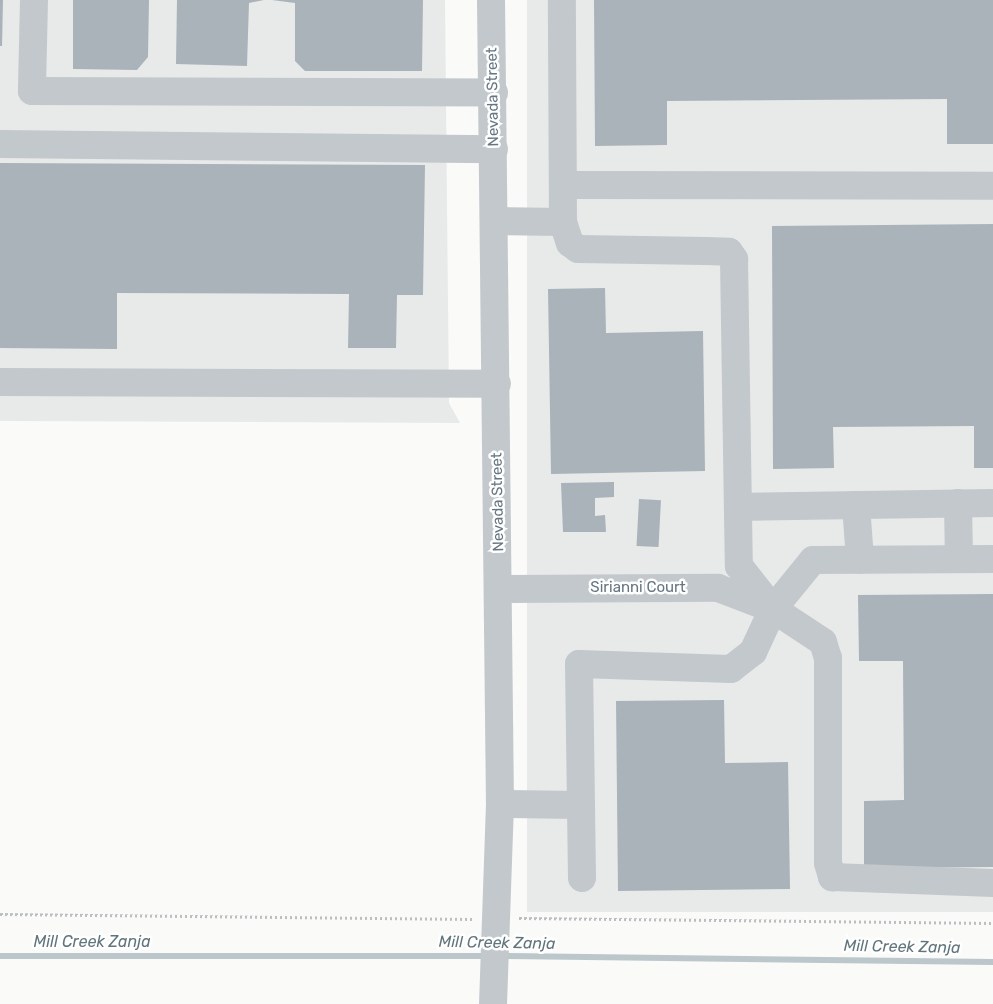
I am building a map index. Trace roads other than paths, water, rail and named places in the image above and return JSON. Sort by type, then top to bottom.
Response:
[{"type":"street","points":[[34,0],[32,91],[494,93]]},
{"type":"street","name":"Nevada Street","points":[[491,0],[494,93],[500,804],[492,943],[493,996]]},
{"type":"street","points":[[562,0],[563,222],[570,243],[578,250],[729,252],[734,259],[739,566],[773,608],[810,630],[823,642],[828,658],[828,863],[832,877],[993,883]]},
{"type":"street","points":[[0,144],[494,149]]},
{"type":"street","points":[[563,185],[993,186]]},
{"type":"street","points":[[495,221],[563,222]]},
{"type":"street","points":[[0,382],[496,384]]},
{"type":"street","points":[[958,503],[959,559]]},
{"type":"street","points":[[738,507],[993,503]]},
{"type":"street","points":[[856,504],[860,560]]},
{"type":"street","points":[[582,878],[579,664],[731,668],[753,652],[773,608],[812,560],[993,559]]},
{"type":"street","name":"Sirianni Court","points":[[499,589],[718,588],[773,608]]},
{"type":"street","points":[[500,804],[581,805]]},
{"type":"waterway","name":"Mill Creek Zanja","points":[[0,956],[488,956]]},
{"type":"waterway","name":"Mill Creek Zanja","points":[[503,956],[993,962]]}]
